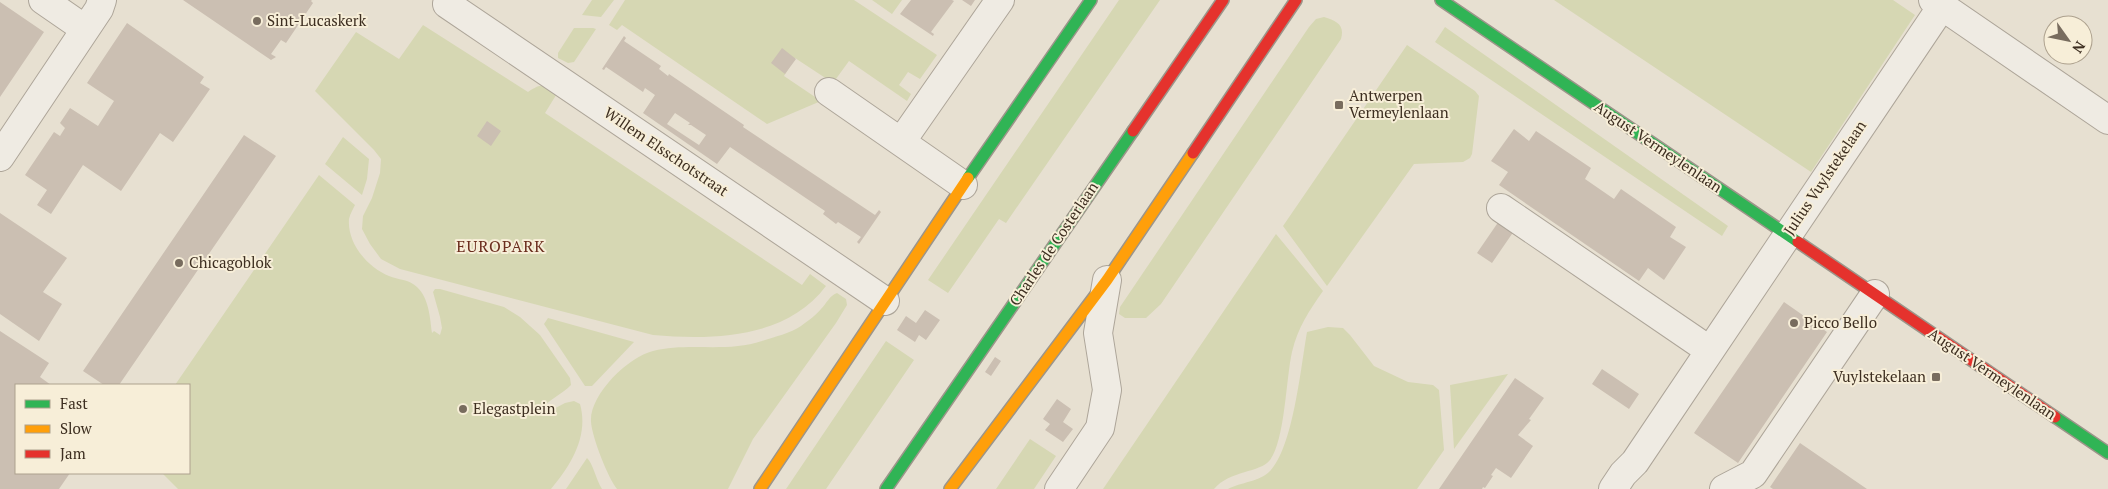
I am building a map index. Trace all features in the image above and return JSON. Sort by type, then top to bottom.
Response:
[{"type":"street","points":[[43,0],[85,29]]},
{"type":"street","points":[[0,157],[99,9],[102,0]]},
{"type":"street","points":[[901,142],[1000,0]]},
{"type":"street","points":[[760,489],[963,185],[1091,0]]},
{"type":"street","name":"Charles de Costerlaan","points":[[886,489],[1223,0]]},
{"type":"street","points":[[950,489],[1107,280],[1296,0]]},
{"type":"street","name":"August Vermeylenlaan","points":[[1441,0],[2108,453]]},
{"type":"street","points":[[1938,3],[2108,120]]},
{"type":"street","name":"Julius Vuylstekelaan","points":[[1613,489],[1623,474],[1635,462],[1938,3]]},
{"type":"street","name":"Willem Elsschotstraat","points":[[446,4],[885,301]]},
{"type":"street","points":[[829,92],[963,185]]},
{"type":"street","points":[[1501,208],[1709,350]]},
{"type":"street","points":[[1059,489],[1100,428],[1107,390],[1098,333],[1107,280]]},
{"type":"street","points":[[1724,489],[1753,474],[1875,294]]},
{"type":"green space","points":[[592,0],[614,0],[601,17],[582,15]]},
{"type":"green space","points":[[625,0],[854,0],[937,55],[920,79],[908,72],[899,85],[911,94],[907,101],[849,61],[833,83],[795,58],[784,76],[821,101],[767,124],[622,25],[617,30],[609,25]]},
{"type":"green space","points":[[872,0],[902,0],[892,14]]},
{"type":"green space","points":[[1119,0],[1160,0],[1006,223],[999,219],[948,293],[928,280]]},
{"type":"green space","points":[[1554,0],[1893,0],[1915,15],[1811,172]]},
{"type":"green space","points":[[1324,17],[1339,24],[1342,30],[1341,39],[1161,304],[1146,318],[1125,318],[1119,314],[1120,307],[1309,27],[1316,19]]},
{"type":"green space","points":[[423,25],[528,92],[543,86],[558,92],[545,113],[802,285],[810,274],[826,286],[810,304],[791,317],[770,326],[724,336],[676,337],[653,335],[400,269],[381,259],[362,229],[363,216],[372,198],[380,173],[381,159],[315,91],[356,32],[399,59]]},
{"type":"green space","points":[[1445,27],[1728,226],[1722,236],[1435,42]]},
{"type":"green space","points":[[574,28],[596,29],[574,62],[568,63],[558,58],[558,53]]},
{"type":"green space","points":[[1407,45],[1475,91],[1479,96],[1472,154],[1470,158],[1463,162],[1414,164],[1327,286],[1283,226]]},
{"type":"green space","points":[[343,137],[369,159],[367,179],[362,195],[325,164]]},
{"type":"green space","points":[[319,175],[355,205],[349,217],[349,228],[355,245],[366,260],[381,272],[411,282],[421,292],[428,308],[432,333],[434,331],[440,335],[442,328],[433,292],[435,289],[440,289],[504,307],[520,317],[540,335],[570,378],[571,385],[543,407],[550,411],[565,403],[574,401],[580,404],[582,427],[580,439],[571,460],[551,489],[178,489],[163,474],[190,474],[190,384],[176,384]]},
{"type":"green space","points":[[1276,234],[1323,291],[1313,305],[1294,343],[1282,424],[1275,451],[1270,460],[1259,467],[1228,478],[1214,489],[1103,489]]},
{"type":"green space","points":[[837,293],[846,299],[847,305],[753,439],[728,489],[617,489],[601,457],[591,422],[596,400],[603,389],[622,369],[643,355],[666,348],[749,345],[782,335],[806,322]]},
{"type":"green space","points":[[548,318],[634,342],[592,386],[585,386],[544,324]]},
{"type":"green space","points":[[1328,327],[1343,328],[1374,366],[1408,382],[1433,385],[1439,390],[1444,450],[1417,489],[1228,489],[1266,475],[1278,460],[1285,444],[1295,406],[1307,332]]},
{"type":"green space","points":[[886,341],[914,360],[826,489],[786,489]]},
{"type":"green space","points":[[1508,374],[1454,449],[1450,385]]},
{"type":"green space","points":[[1030,439],[1056,456],[1034,489],[996,489]]},
{"type":"green space","points":[[587,458],[602,489],[566,489]]},
{"type":"building","name":"Sint-Lucaskerk","points":[[183,0],[312,0],[313,3],[286,43],[281,40],[271,54],[276,57],[271,60]]},
{"type":"building","points":[[911,0],[954,1],[931,32],[934,34],[933,36],[900,14]]},
{"type":"building","points":[[962,0],[975,0],[971,6]]},
{"type":"building","points":[[0,2],[44,32],[0,97]]},
{"type":"building","points":[[127,23],[204,77],[200,83],[210,89],[173,142],[160,133],[121,191],[83,165],[51,214],[37,205],[47,190],[25,175],[54,132],[60,136],[65,128],[60,123],[70,108],[98,126],[114,101],[87,83]]},
{"type":"building","points":[[624,36],[626,38],[624,41],[661,66],[659,69],[668,76],[669,74],[744,125],[743,127],[875,215],[879,210],[881,212],[859,244],[857,242],[861,237],[838,222],[836,224],[823,214],[825,211],[730,147],[717,164],[643,113],[655,95],[645,88],[643,92],[606,67],[604,70],[602,69]],"holes":[[[675,113],[690,123],[688,125],[706,135],[699,145],[667,124]]]},
{"type":"building","points":[[782,48],[796,59],[785,74],[771,63]]},
{"type":"building","points":[[487,121],[501,131],[491,146],[477,136]]},
{"type":"building","points":[[1514,129],[1529,141],[1536,131],[1591,168],[1585,179],[1614,199],[1621,189],[1676,227],[1670,237],[1686,247],[1664,280],[1648,268],[1639,281],[1499,185],[1508,172],[1491,161]]},
{"type":"building","name":"Chicagoblok","points":[[244,135],[276,156],[120,384],[102,384],[83,371]]},
{"type":"building","points":[[0,213],[67,258],[43,292],[62,304],[39,341],[0,314]]},
{"type":"building","points":[[1499,221],[1514,231],[1492,263],[1477,253]]},
{"type":"building","points":[[1784,302],[1827,332],[1738,463],[1694,433]]},
{"type":"building","points":[[925,310],[940,320],[926,340],[919,335],[915,342],[897,330],[906,316],[916,323]]},
{"type":"building","points":[[0,331],[49,363],[40,377],[50,384],[15,384],[15,474],[69,474],[59,489],[0,489]]},
{"type":"building","points":[[995,357],[1001,361],[991,376],[985,372]]},
{"type":"building","points":[[1602,369],[1639,394],[1629,409],[1592,384]]},
{"type":"building","points":[[1515,378],[1544,398],[1529,419],[1531,420],[1518,435],[1533,446],[1511,478],[1496,468],[1485,488],[1439,489]]},
{"type":"building","points":[[1057,399],[1071,409],[1063,422],[1073,429],[1063,442],[1045,430],[1050,424],[1043,419]]},
{"type":"building","points":[[1800,443],[1867,489],[1773,489],[1770,487]]},
{"type":"traffic: fast","points":[[968,178],[1091,0]]},
{"type":"traffic: fast","points":[[1441,0],[1798,242]]},
{"type":"traffic: fast","points":[[886,489],[1133,131]]},
{"type":"traffic: fast","points":[[2055,417],[2108,453]]},
{"type":"traffic: slow","points":[[950,489],[1107,280],[1193,153]]},
{"type":"traffic: slow","points":[[760,489],[968,178]]},
{"type":"traffic: jam","points":[[1133,131],[1223,0]]},
{"type":"traffic: jam","points":[[1193,153],[1296,0]]},
{"type":"traffic: jam","points":[[1798,242],[2055,417]]},
{"type":"place","name":"Sint-Lucaskerk","points":[[257,21]]},
{"type":"place","name":"Antwerpen Vermeylenlaan","points":[[1339,105]]},
{"type":"place","name":"Chicagoblok","points":[[179,263]]},
{"type":"place","name":"Picco Bello","points":[[1794,323]]},
{"type":"place","name":"Vuylstekelaan","points":[[1936,377]]},
{"type":"place","name":"Elegastplein","points":[[463,409]]},
{"type":"district","name":"EUROPARK","points":[[501,246]]}]
